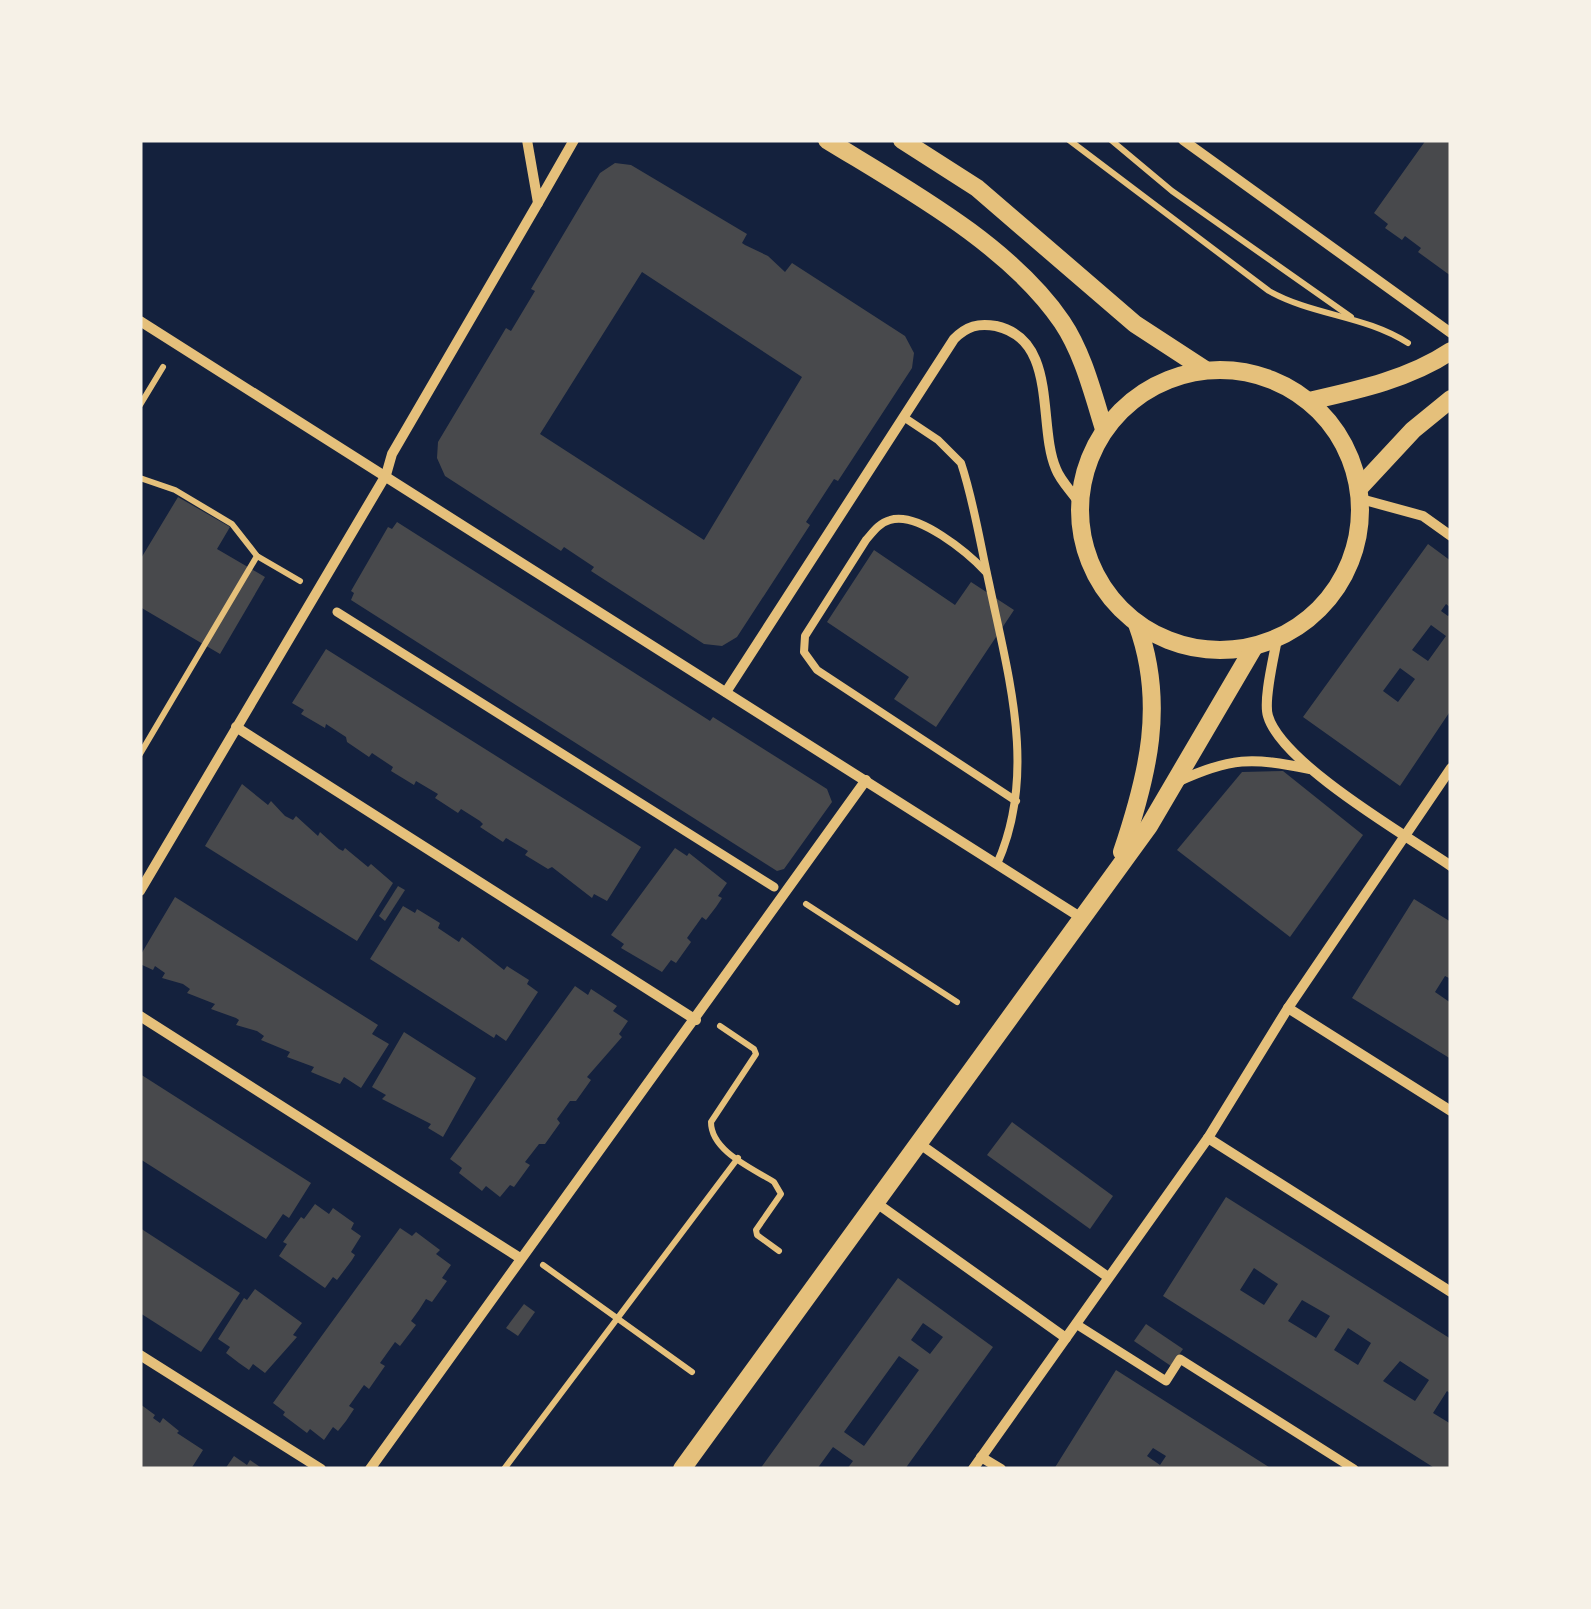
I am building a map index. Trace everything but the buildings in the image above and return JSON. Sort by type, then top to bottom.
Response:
[{"type":"street","points":[[527,140],[538,203]]},
{"type":"street","points":[[140,891],[386,475],[392,454],[574,140]]},
{"type":"street","points":[[827,140],[946,216],[1000,257],[1041,296],[1075,347],[1104,429]]},
{"type":"street","points":[[902,140],[977,188],[1135,324],[1204,370]]},
{"type":"street","points":[[1183,140],[1451,333]]},
{"type":"street","points":[[140,322],[1080,918]]},
{"type":"street","points":[[726,692],[964,328],[979,324],[1001,327],[1022,340],[1034,354],[1056,472],[1078,501]]},
{"type":"street","points":[[1309,401],[1372,387],[1436,362],[1451,351]]},
{"type":"street","points":[[1204,370],[1241,370],[1277,382],[1309,401],[1333,426],[1350,455],[1360,493],[1358,543],[1341,583],[1314,616],[1277,639],[1254,647],[1213,651],[1173,644],[1137,624],[1104,590],[1084,548],[1078,501],[1086,463],[1104,429],[1131,400],[1166,380],[1204,370]]},
{"type":"street","points":[[1360,493],[1414,430],[1451,399]]},
{"type":"street","points":[[1360,493],[1424,516],[1451,536]]},
{"type":"street","points":[[337,612],[774,887]]},
{"type":"street","points":[[1118,865],[1140,800],[1153,729],[1147,651],[1137,624]]},
{"type":"street","points":[[1277,639],[1266,714],[1282,742],[1311,769],[1451,866]]},
{"type":"street","points":[[682,1469],[1176,782],[1254,647]]},
{"type":"street","points":[[236,727],[696,1020]]},
{"type":"street","points":[[1176,782],[1212,766],[1260,759],[1311,769]]},
{"type":"street","points":[[972,1469],[1208,1138],[1288,1008],[1451,768]]},
{"type":"street","points":[[370,1469],[866,780]]},
{"type":"street","points":[[1288,1008],[1451,1110]]},
{"type":"street","points":[[140,1016],[520,1258]]},
{"type":"street","points":[[1208,1138],[1451,1292]]},
{"type":"street","points":[[917,1142],[1108,1277]]},
{"type":"street","points":[[874,1201],[1066,1338]]},
{"type":"street","points":[[1076,1324],[1166,1381],[1180,1359],[1354,1469]]},
{"type":"street","points":[[140,1355],[321,1469]]},
{"type":"street","points":[[981,1456],[1000,1469]]},
{"type":"lane","points":[[906,418],[938,440],[961,463],[1012,694],[1018,740],[1016,801],[1010,832],[997,864]]},
{"type":"lane","points":[[986,572],[974,559],[924,525],[906,518],[890,520],[876,528],[856,556],[805,636],[804,652],[817,670],[1016,801]]},
{"type":"path","points":[[1069,140],[1269,291],[1328,315],[1376,324],[1417,349]]},
{"type":"path","points":[[1111,140],[1172,191],[1351,317]]},
{"type":"path","points":[[140,405],[163,367]]},
{"type":"path","points":[[140,478],[175,490],[232,524],[257,556],[301,582]]},
{"type":"path","points":[[140,754],[257,556]]},
{"type":"path","points":[[806,904],[957,1002]]},
{"type":"path","points":[[718,1024],[756,1054],[711,1129],[718,1144],[774,1182],[779,1190],[781,1194],[756,1230],[779,1251]]},
{"type":"path","points":[[504,1469],[620,1320],[738,1158]]},
{"type":"path","points":[[543,1265],[692,1372]]}]
